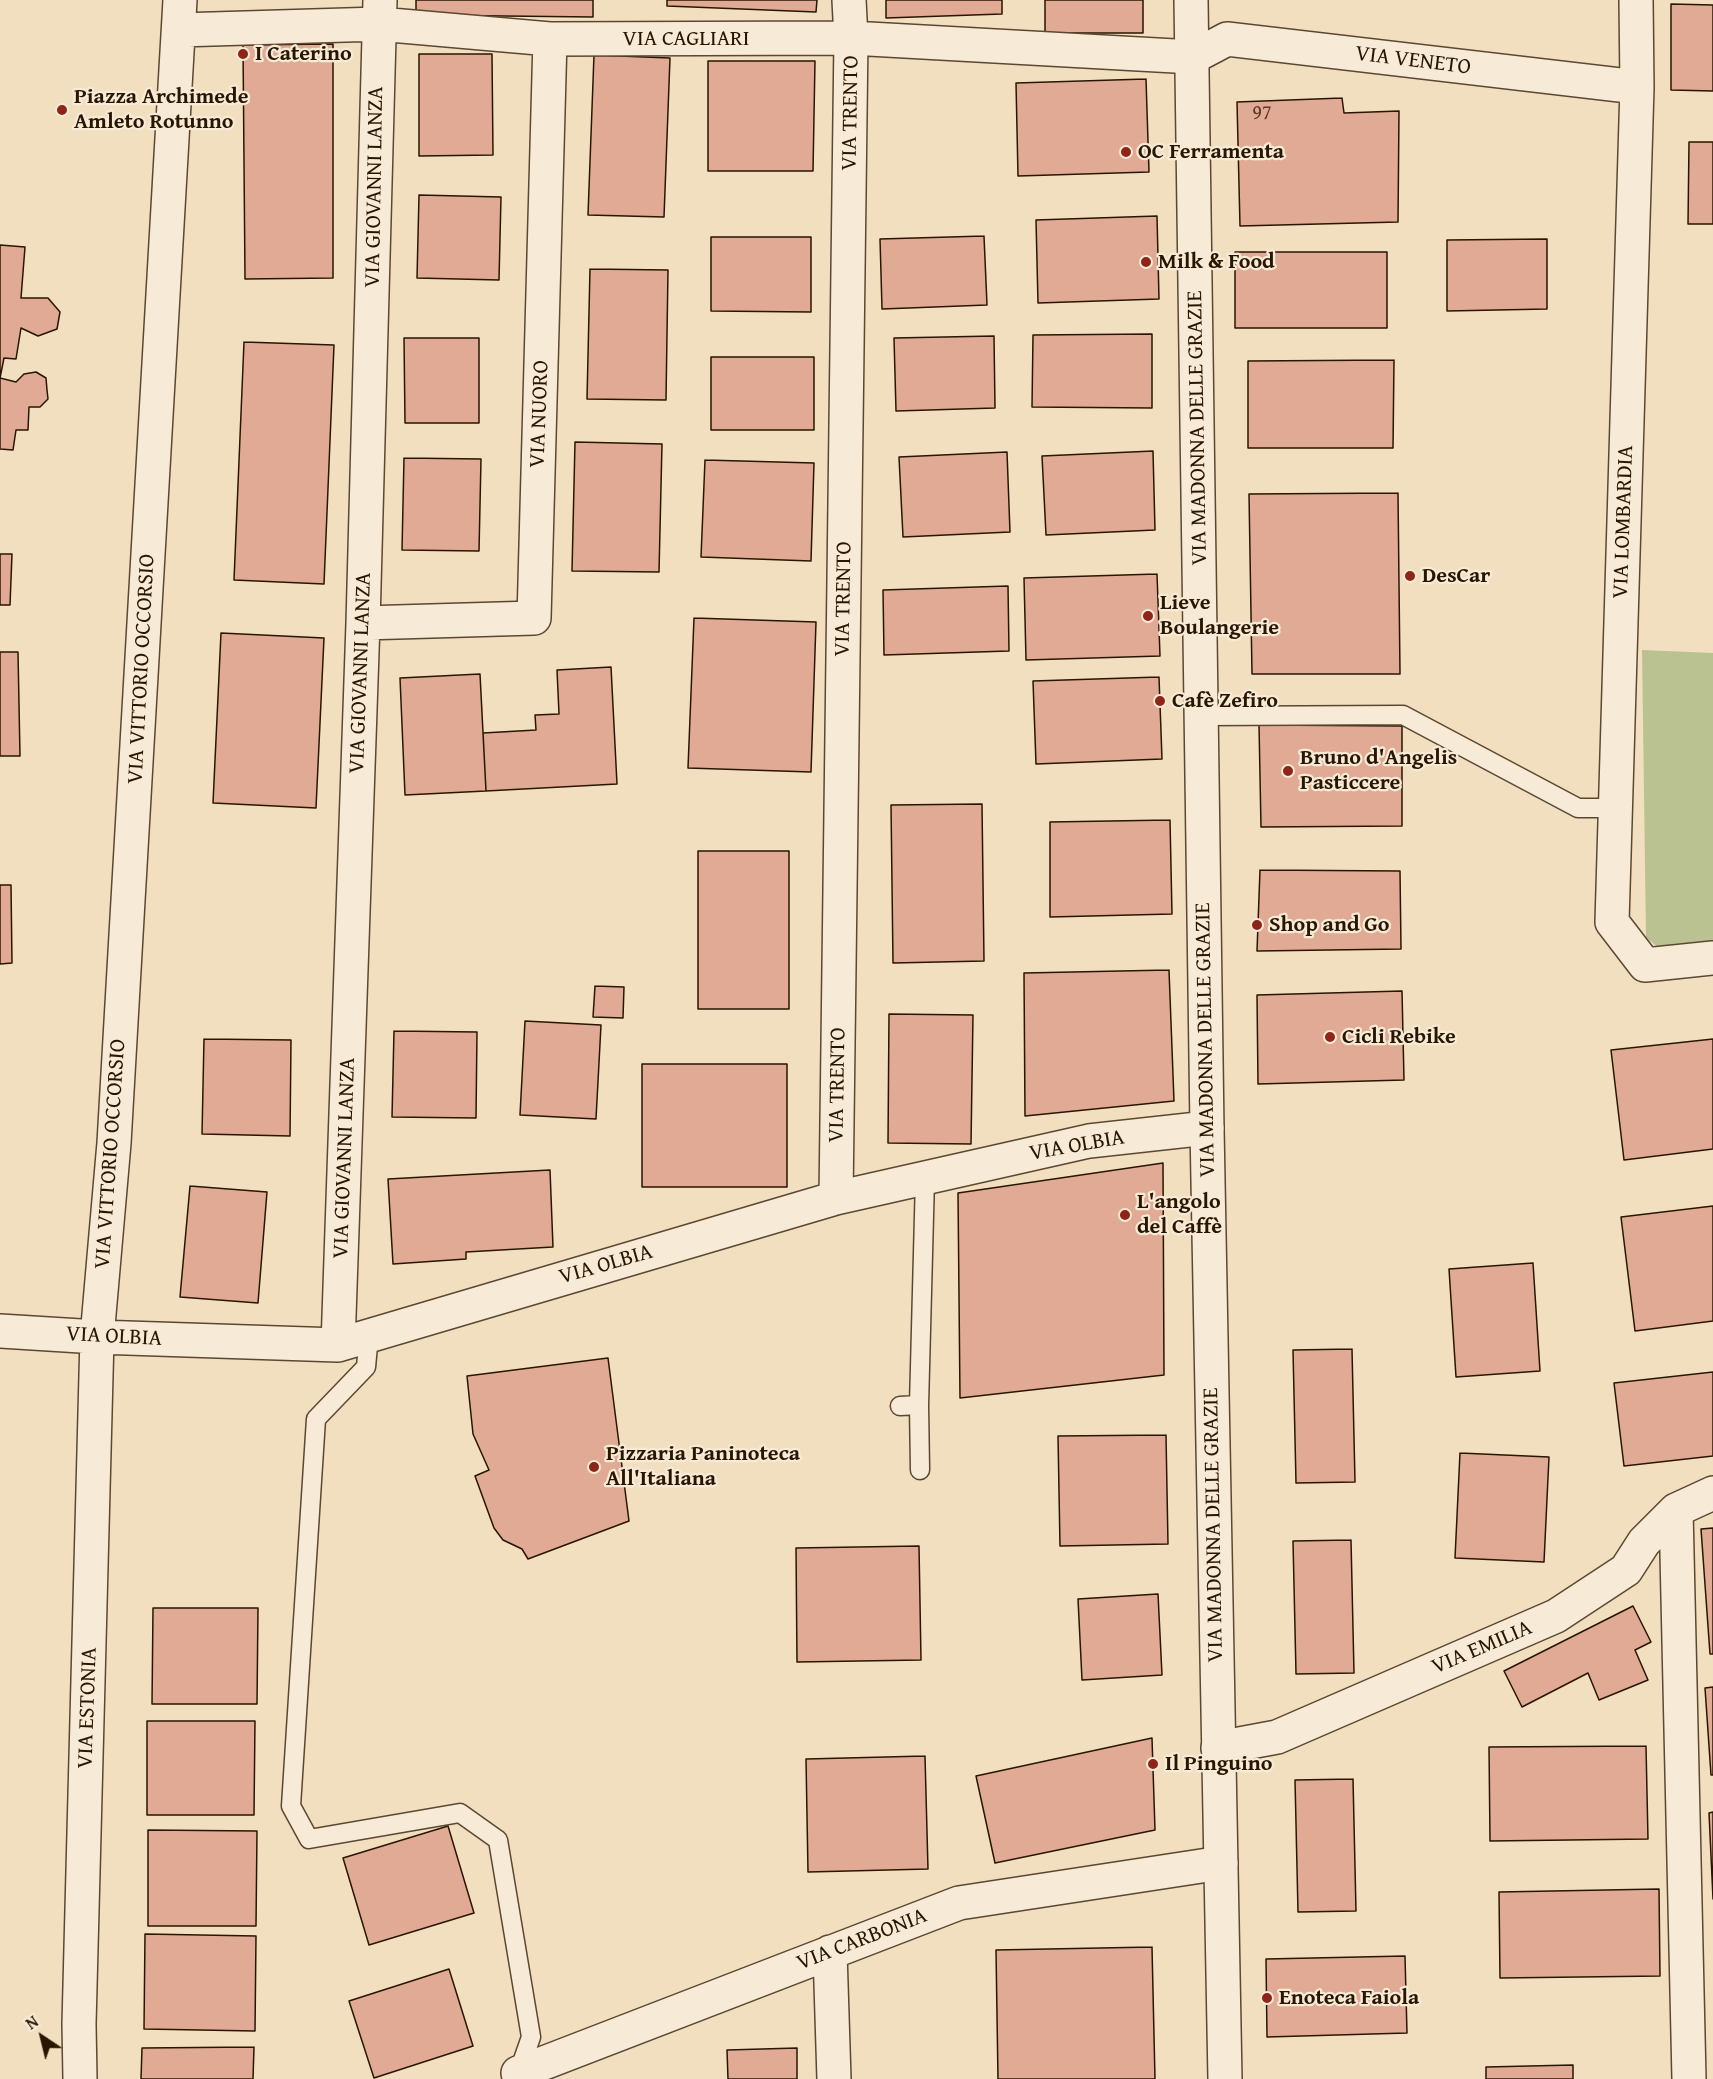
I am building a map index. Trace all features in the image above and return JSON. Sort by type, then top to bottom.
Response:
[{"type":"street","name":"VIA TRENTO","points":[[836,1198],[852,38],[849,0]]},
{"type":"street","name":"VIA MADONNA DELLE GRAZIE","points":[[1191,0],[1207,1128],[1225,2079]]},
{"type":"street","name":"VIA LOMBARDIA","points":[[1636,0],[1637,87],[1612,922],[1646,964],[1713,958]]},
{"type":"street","name":"VIA CAGLIARI","points":[[180,15],[380,12],[550,39],[852,38],[1193,57]]},
{"type":"street","name":"VIA GIOVANNI LANZA","points":[[338,1345],[363,623],[380,12]]},
{"type":"street","name":"VIA VITTORIO OCCORSIO","points":[[97,1337],[115,1119],[180,15]]},
{"type":"street","name":"VIA NUORO","points":[[363,623],[534,618],[550,39]]},
{"type":"street","name":"VIA VENETO","points":[[1193,57],[1227,39],[1637,87]]},
{"type":"street","name":"VIA OLBIA","points":[[0,1331],[97,1337],[338,1345],[836,1198],[1089,1141],[1207,1128]]},
{"type":"street","name":"VIA ESTONIA","points":[[80,2079],[79,2024],[97,1337]]},
{"type":"street","name":"VIA EMILIA","points":[[1218,1748],[1277,1737],[1556,1617],[1626,1570],[1644,1542],[1676,1510],[1713,1493]]},
{"type":"street","points":[[1676,1510],[1689,2079]]},
{"type":"street","name":"VIA CARBONIA","points":[[518,2076],[959,1903],[1221,1863]]},
{"type":"street","points":[[830,1952],[834,2079]]},
{"type":"lane","points":[[1202,716],[1403,715],[1578,808],[1616,808]]},
{"type":"lane","points":[[920,1470],[919,1405],[925,1178]]},
{"type":"lane","points":[[369,1335],[366,1367],[316,1419],[291,1806],[309,1839],[460,1813],[498,1840],[531,2037],[518,2076]]},
{"type":"lane","points":[[900,1406],[919,1405]]},
{"type":"green space","points":[[1642,650],[1713,653],[1713,940],[1665,952],[1646,938]]},
{"type":"building","points":[[416,0],[593,0],[593,17],[416,15]]},
{"type":"building","points":[[667,0],[817,0],[816,12],[667,6]]},
{"type":"building","points":[[886,0],[1002,0],[1002,14],[886,18]]},
{"type":"building","points":[[1045,0],[1143,0],[1143,33],[1045,33]]},
{"type":"building","points":[[1671,4],[1713,5],[1713,91],[1671,90]]},
{"type":"building","points":[[333,44],[333,278],[245,279],[243,45]]},
{"type":"building","points":[[419,54],[492,54],[493,155],[419,156]]},
{"type":"building","points":[[594,55],[670,58],[664,217],[588,215]]},
{"type":"building","points":[[708,61],[815,61],[813,171],[708,171]]},
{"type":"building","points":[[1146,79],[1149,172],[1018,176],[1016,83]]},
{"type":"building","points":[[1342,98],[1344,113],[1399,111],[1398,222],[1240,226],[1237,102]]},
{"type":"building","points":[[1689,142],[1713,142],[1713,224],[1688,224]]},
{"type":"building","points":[[419,195],[501,197],[499,280],[417,278]]},
{"type":"building","points":[[1157,216],[1159,299],[1038,303],[1036,220]]},
{"type":"building","points":[[984,236],[987,305],[882,309],[880,239]]},
{"type":"building","points":[[711,237],[811,237],[811,312],[711,311]]},
{"type":"building","points":[[1547,239],[1547,309],[1447,311],[1447,240]]},
{"type":"building","points":[[0,245],[25,247],[21,298],[48,298],[60,312],[57,329],[38,336],[21,328],[16,359],[4,358],[0,378]]},
{"type":"building","points":[[1235,252],[1387,252],[1387,328],[1235,328]]},
{"type":"building","points":[[590,269],[668,270],[666,400],[587,399]]},
{"type":"building","points":[[1152,334],[1152,408],[1032,407],[1033,335]]},
{"type":"building","points":[[994,336],[995,408],[896,411],[894,338]]},
{"type":"building","points":[[404,338],[479,338],[479,423],[405,423]]},
{"type":"building","points":[[244,342],[334,345],[324,584],[234,580]]},
{"type":"building","points":[[711,357],[814,357],[814,430],[711,430]]},
{"type":"building","points":[[1394,360],[1393,448],[1248,448],[1248,361]]},
{"type":"building","points":[[36,372],[46,378],[48,399],[40,407],[29,407],[28,430],[16,430],[13,450],[0,449],[0,378],[16,382],[24,374]]},
{"type":"building","points":[[575,442],[662,444],[659,572],[572,571]]},
{"type":"building","points":[[1153,451],[1155,530],[1046,535],[1042,456]]},
{"type":"building","points":[[1007,452],[1010,532],[903,537],[899,457]]},
{"type":"building","points":[[404,458],[481,459],[479,551],[402,550]]},
{"type":"building","points":[[705,460],[814,463],[811,561],[701,557]]},
{"type":"building","points":[[1398,493],[1400,674],[1252,674],[1249,494]]},
{"type":"building","points":[[0,554],[12,554],[10,605],[0,605]]},
{"type":"building","points":[[1157,574],[1160,656],[1026,660],[1024,578]]},
{"type":"building","points":[[1008,586],[1009,651],[884,655],[883,590]]},
{"type":"building","points":[[694,618],[816,622],[811,772],[688,768]]},
{"type":"building","points":[[221,633],[324,638],[316,808],[213,803]]},
{"type":"building","points":[[0,652],[18,652],[20,756],[0,756]]},
{"type":"building","points":[[611,667],[617,784],[486,791],[483,733],[536,730],[535,715],[559,714],[557,670]]},
{"type":"building","points":[[480,674],[486,791],[405,795],[400,678]]},
{"type":"building","points":[[1159,677],[1162,759],[1036,764],[1033,681]]},
{"type":"building","points":[[1259,725],[1402,726],[1402,826],[1261,827]]},
{"type":"building","points":[[982,804],[984,961],[893,963],[891,805]]},
{"type":"building","points":[[1170,820],[1172,914],[1050,917],[1050,822]]},
{"type":"building","points":[[698,851],[789,851],[789,1009],[698,1009]]},
{"type":"building","points":[[1260,870],[1400,871],[1401,949],[1257,951]]},
{"type":"building","points":[[0,885],[11,885],[12,963],[0,964]]},
{"type":"building","points":[[1169,970],[1174,1101],[1025,1116],[1024,973]]},
{"type":"building","points":[[595,986],[624,987],[623,1018],[593,1017]]},
{"type":"building","name":"Cicli Rebike","points":[[1402,991],[1404,1080],[1258,1084],[1257,995]]},
{"type":"building","points":[[889,1014],[973,1015],[971,1144],[888,1143]]},
{"type":"building","points":[[525,1021],[601,1025],[596,1119],[520,1115]]},
{"type":"building","points":[[394,1031],[477,1032],[476,1118],[392,1117]]},
{"type":"building","points":[[204,1039],[291,1040],[290,1136],[202,1134]]},
{"type":"building","points":[[1713,1039],[1713,1149],[1624,1160],[1611,1050]]},
{"type":"building","points":[[642,1064],[787,1064],[787,1187],[642,1187]]},
{"type":"building","points":[[1163,1163],[1164,1375],[960,1398],[958,1193]]},
{"type":"building","points":[[550,1170],[553,1247],[466,1252],[466,1259],[393,1264],[388,1179]]},
{"type":"building","points":[[190,1186],[267,1192],[258,1303],[180,1297]]},
{"type":"building","points":[[1713,1206],[1713,1321],[1635,1331],[1621,1217]]},
{"type":"building","points":[[1533,1263],[1540,1371],[1456,1377],[1449,1269]]},
{"type":"building","points":[[1352,1349],[1355,1482],[1296,1483],[1293,1350]]},
{"type":"building","points":[[608,1358],[629,1521],[528,1559],[522,1549],[503,1540],[494,1528],[475,1476],[489,1470],[473,1434],[467,1376]]},
{"type":"building","points":[[1713,1372],[1713,1456],[1624,1466],[1614,1383]]},
{"type":"building","points":[[1166,1435],[1168,1544],[1060,1546],[1058,1436]]},
{"type":"building","points":[[1460,1453],[1549,1457],[1544,1562],[1455,1558]]},
{"type":"building","points":[[1713,1528],[1713,1654],[1710,1654],[1701,1529]]},
{"type":"building","points":[[1351,1540],[1354,1673],[1296,1674],[1293,1541]]},
{"type":"building","points":[[919,1546],[921,1660],[797,1662],[796,1548]]},
{"type":"building","points":[[1158,1594],[1162,1675],[1082,1680],[1078,1599]]},
{"type":"building","points":[[1633,1606],[1651,1642],[1635,1650],[1648,1680],[1599,1700],[1588,1673],[1522,1707],[1504,1671]]},
{"type":"building","points":[[153,1608],[258,1608],[257,1704],[152,1704]]},
{"type":"building","points":[[1713,1687],[1713,1775],[1711,1775],[1705,1688]]},
{"type":"building","points":[[147,1721],[255,1721],[254,1815],[147,1815]]},
{"type":"building","points":[[1152,1738],[1155,1830],[995,1863],[976,1776]]},
{"type":"building","points":[[1646,1746],[1648,1839],[1490,1841],[1489,1747]]},
{"type":"building","points":[[925,1756],[928,1869],[808,1872],[806,1759]]},
{"type":"building","points":[[1353,1779],[1356,1911],[1298,1912],[1295,1780]]},
{"type":"building","points":[[1713,1812],[1713,1899],[1709,1813]]},
{"type":"building","points":[[448,1826],[474,1913],[369,1945],[343,1858]]},
{"type":"building","points":[[148,1830],[257,1831],[256,1926],[148,1926]]},
{"type":"building","points":[[1659,1889],[1660,1976],[1500,1978],[1499,1892]]},
{"type":"building","points":[[145,1934],[256,1936],[255,2031],[144,2029]]},
{"type":"building","points":[[1152,1947],[1155,2079],[998,2079],[996,1950]]},
{"type":"building","points":[[1405,1956],[1407,2033],[1267,2037],[1266,1959]]},
{"type":"building","points":[[449,1969],[473,2046],[374,2078],[349,2001]]},
{"type":"building","points":[[254,2047],[253,2079],[141,2079],[142,2048]]},
{"type":"building","points":[[797,2048],[797,2079],[728,2079],[727,2050]]},
{"type":"building","points":[[1573,2065],[1573,2079],[1486,2079],[1486,2067]]},
{"type":"place","name":"I Caterino","points":[[243,54]]},
{"type":"place","name":"Piazza Archimede Amleto Rotunno","points":[[62,110]]},
{"type":"place","name":"OC Ferramenta","points":[[1126,152]]},
{"type":"place","name":"Milk & Food","points":[[1146,262]]},
{"type":"place","name":"DesCar","points":[[1410,576]]},
{"type":"place","name":"Lieve Boulangerie","points":[[1148,616]]},
{"type":"place","name":"Cafè Zefiro","points":[[1160,701]]},
{"type":"place","name":"Bruno d'Angelis Pasticcere","points":[[1288,771]]},
{"type":"place","name":"Shop and Go","points":[[1257,925]]},
{"type":"place","name":"Cicli Rebike","points":[[1330,1037]]},
{"type":"place","name":"L'angolo del Caffè","points":[[1125,1215]]},
{"type":"place","name":"Pizzaria Paninoteca All'Italiana","points":[[594,1467]]},
{"type":"place","name":"Il Pinguino","points":[[1153,1764]]},
{"type":"place","name":"Enoteca Faiola","points":[[1267,1998]]}]
